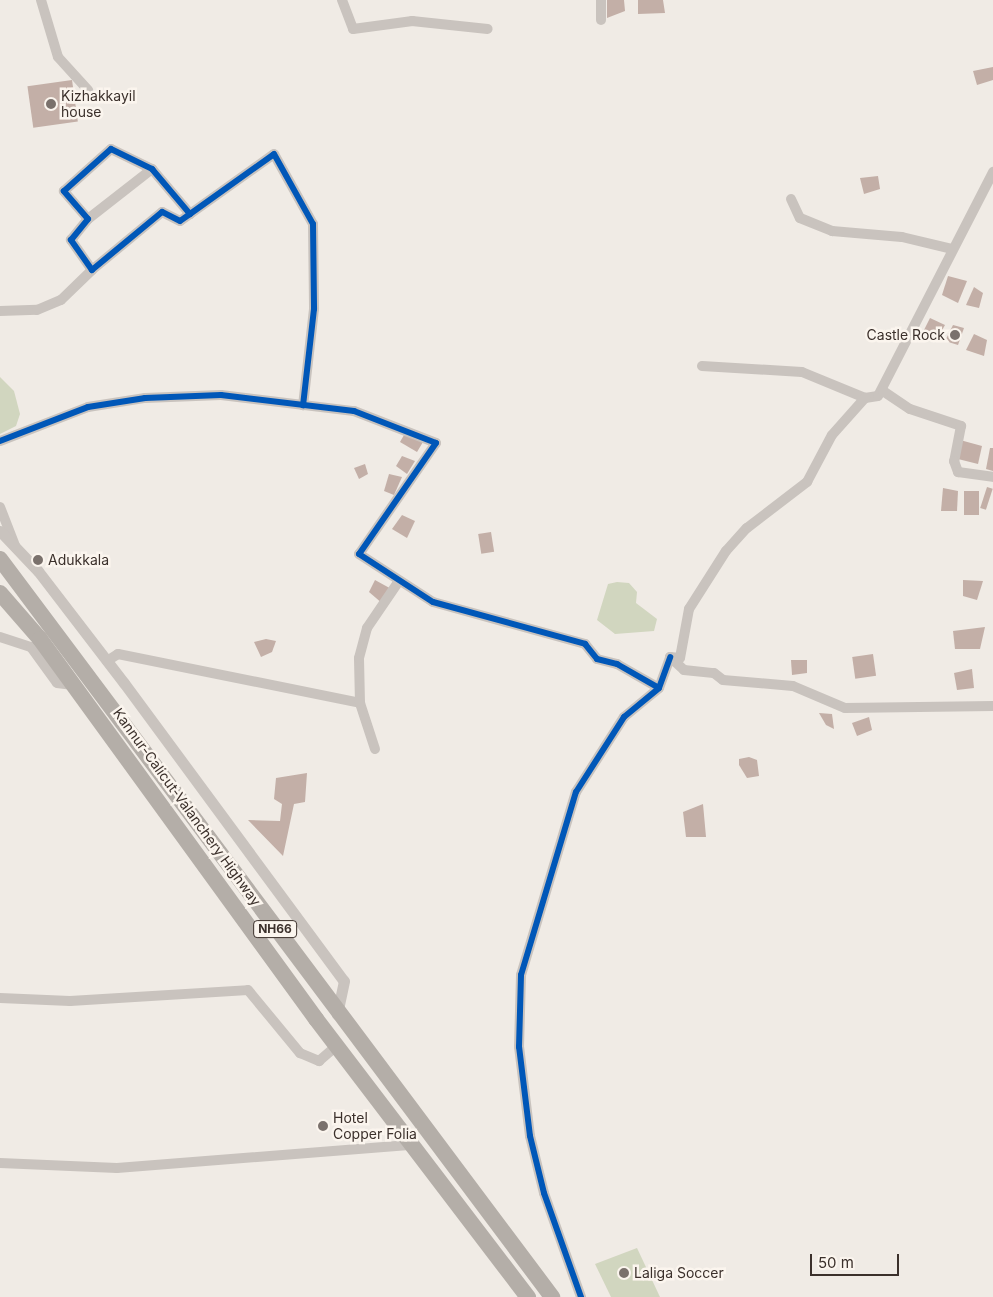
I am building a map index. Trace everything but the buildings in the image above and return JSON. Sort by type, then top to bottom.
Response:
[{"type":"highway","name":"Kannur-Calicut-Valanchery Highway","points":[[0,559],[101,688],[338,1014],[552,1297]]},
{"type":"highway","name":"Kannur-Calicut-Valanchery Highway","points":[[0,593],[73,685],[336,1046],[528,1297]]},
{"type":"street","points":[[42,0],[58,57],[88,90]]},
{"type":"street","points":[[342,0],[353,29],[412,21],[488,29]]},
{"type":"street","points":[[601,0],[601,20]]},
{"type":"street","points":[[88,219],[64,191],[111,149],[152,169],[190,214]]},
{"type":"street","points":[[0,311],[37,310],[61,300],[92,270],[162,212],[180,221],[274,154],[313,224],[314,308],[303,405]]},
{"type":"street","points":[[92,270],[71,240],[88,219],[152,169]]},
{"type":"street","points":[[670,657],[680,658],[689,610],[726,551],[747,528],[806,482],[832,435],[865,398],[883,391],[952,249],[993,172]]},
{"type":"street","points":[[791,199],[800,218],[832,231],[902,237],[952,249]]},
{"type":"street","points":[[702,366],[802,372],[865,398]]},
{"type":"street","points":[[883,391],[910,409],[961,426],[954,462],[958,472],[993,477]]},
{"type":"street","points":[[0,441],[88,407],[145,398],[221,395],[354,411],[436,443],[359,554],[432,602],[585,644],[597,659],[617,664],[659,688]]},
{"type":"street","points":[[0,507],[16,548]]},
{"type":"street","points":[[0,531],[16,548],[107,661],[344,981],[338,1014]]},
{"type":"street","points":[[374,749],[360,703],[359,658],[368,628],[399,581]]},
{"type":"street","points":[[0,637],[30,647],[57,683],[73,685]]},
{"type":"street","points":[[107,661],[118,654],[360,703]]},
{"type":"street","points":[[580,1297],[544,1193],[530,1136],[519,1047],[521,974],[576,792],[624,717],[659,688],[670,657]]},
{"type":"street","points":[[670,657],[684,670],[714,673],[723,680],[793,686],[845,708],[993,706]]},
{"type":"street","points":[[0,998],[70,1000],[248,990],[300,1053],[319,1061],[336,1046]]},
{"type":"street","points":[[0,1163],[117,1168],[412,1145]]},
{"type":"green space","points":[[0,377],[14,391],[20,414],[16,426],[0,434]]},
{"type":"green space","points":[[617,582],[629,583],[637,592],[636,603],[657,619],[654,631],[615,634],[597,620],[608,584]]},
{"type":"green space","name":"Laliga Soccer","points":[[637,1248],[660,1297],[611,1297],[595,1264]]},
{"type":"cycle path","points":[[190,214],[180,221],[162,212],[92,270],[71,240],[88,219],[64,191],[111,149],[152,169],[190,214],[274,154],[313,224],[314,309],[303,405]]},
{"type":"cycle path","points":[[0,441],[88,407],[145,398],[221,395],[354,411],[436,443],[359,554],[433,602],[585,644],[597,659],[617,664],[659,688]]},
{"type":"cycle path","points":[[581,1297],[544,1193],[530,1136],[519,1047],[521,975],[576,792],[624,717],[659,688],[670,657]]},
{"type":"place","name":"Kizhakkayil house","points":[[51,104]]},
{"type":"place","name":"Castle Rock","points":[[955,335]]},
{"type":"place","name":"Adukkala","points":[[38,560]]},
{"type":"place","name":"Hotel Copper Folia","points":[[323,1126]]},
{"type":"place","name":"Laliga Soccer","points":[[624,1273]]}]
